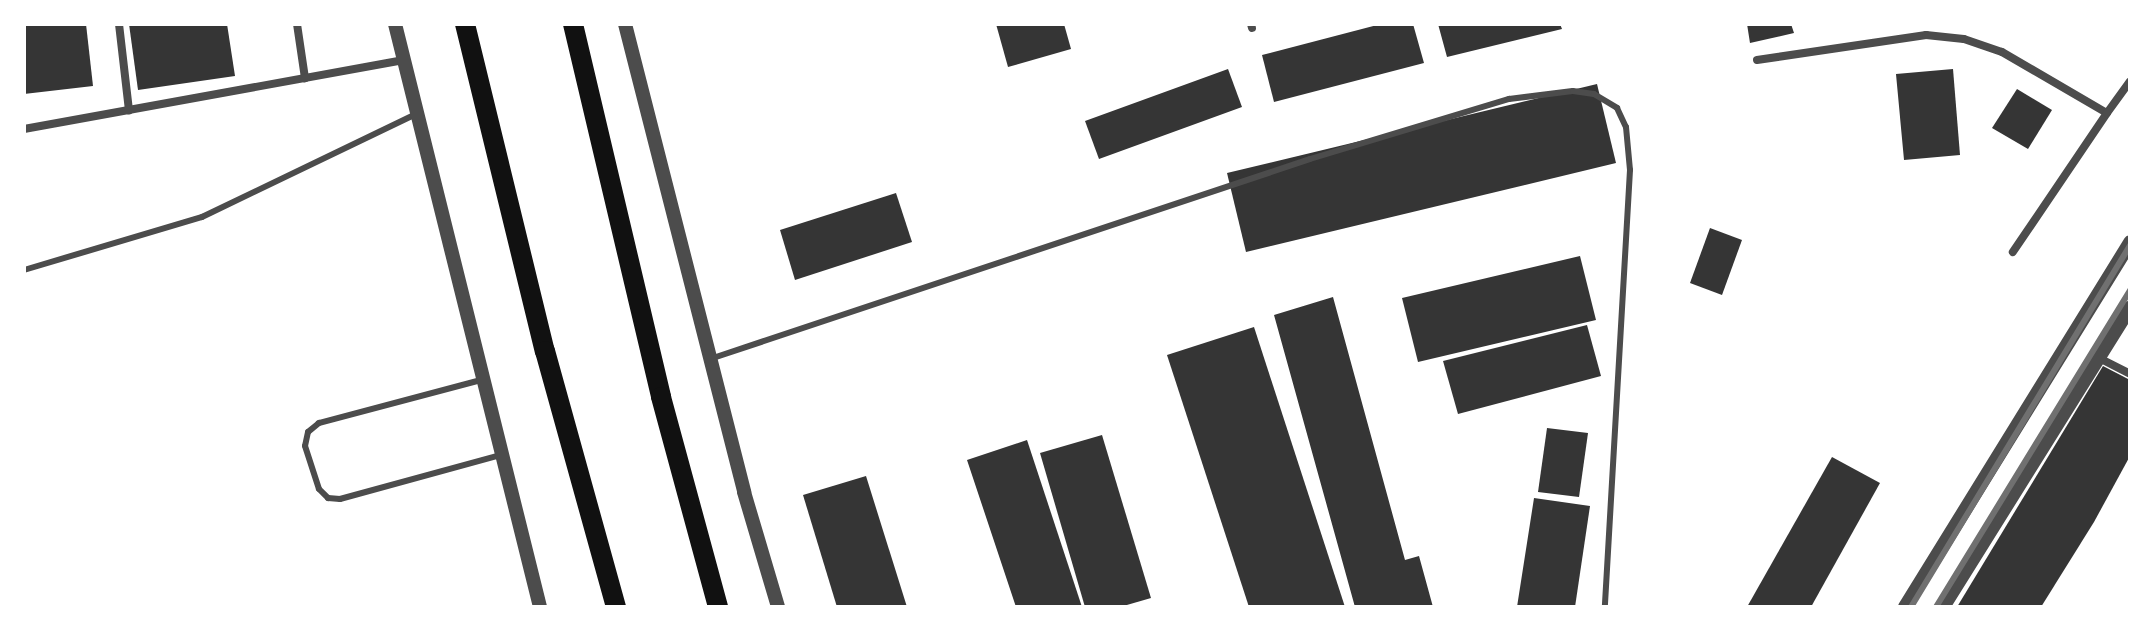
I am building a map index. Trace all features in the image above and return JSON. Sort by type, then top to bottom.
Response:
[{"type":"main road","points":[[465,24],[545,351],[616,607]]},
{"type":"main road","points":[[573,24],[661,397],[718,607]]},
{"type":"street","points":[[119,24],[129,110]]},
{"type":"street","points":[[297,24],[305,78]]},
{"type":"street","points":[[395,24],[481,380],[540,607]]},
{"type":"street","points":[[625,24],[710,359],[778,607]]},
{"type":"street","points":[[1757,60],[1926,35],[1964,39],[2002,52],[2107,113]]},
{"type":"street","points":[[24,129],[404,60]]},
{"type":"street","points":[[2013,252],[2130,81]]},
{"type":"street","points":[[1905,607],[2130,242]]},
{"type":"street","points":[[1943,607],[2130,308]]},
{"type":"street","points":[[2099,358],[2130,374]]},
{"type":"lane","points":[[710,359],[1310,159],[1495,103],[1573,91],[1594,94],[1617,108],[1626,127],[1630,170],[1605,607]]},
{"type":"lane","points":[[24,270],[202,217],[416,114]]},
{"type":"lane","points":[[481,380],[319,423],[308,432],[305,446],[319,489],[328,498],[340,499],[501,455]]},
{"type":"building","points":[[24,24],[86,24],[93,86],[24,94]]},
{"type":"building","points":[[129,24],[227,24],[235,76],[138,90]]},
{"type":"building","points":[[996,24],[1064,24],[1071,49],[1008,67]]},
{"type":"building","points":[[1381,24],[1413,24],[1424,63],[1274,102],[1262,55]]},
{"type":"building","points":[[1438,24],[1560,24],[1562,29],[1447,57]]},
{"type":"building","points":[[1747,24],[1791,24],[1794,33],[1750,43]]},
{"type":"building","points":[[1228,69],[1242,107],[1099,159],[1085,121]]},
{"type":"building","points":[[1953,69],[1960,155],[1904,160],[1896,74]]},
{"type":"building","points":[[1597,84],[1616,163],[1246,252],[1227,173]]},
{"type":"building","points":[[2017,89],[2052,110],[2028,149],[1992,128]]},
{"type":"building","points":[[896,193],[912,242],[795,280],[780,230]]},
{"type":"building","points":[[1710,228],[1742,240],[1722,295],[1690,283]]},
{"type":"building","points":[[1580,256],[1596,320],[1418,362],[1402,298]]},
{"type":"building","points":[[1333,297],[1405,560],[1419,556],[1433,607],[1355,607],[1274,315]]},
{"type":"building","points":[[1587,325],[1601,376],[1458,414],[1443,361]]},
{"type":"building","points":[[1254,327],[1345,607],[1249,607],[1167,355]]},
{"type":"building","points":[[2103,366],[2130,380],[2130,456],[2094,522],[2041,607],[1957,607]]},
{"type":"building","points":[[1547,428],[1588,433],[1579,497],[1538,492]]},
{"type":"building","points":[[1102,435],[1151,598],[1120,607],[1085,607],[1040,453]]},
{"type":"building","points":[[1027,440],[1082,607],[1016,607],[967,460]]},
{"type":"building","points":[[1832,457],[1880,483],[1811,607],[1747,607]]},
{"type":"building","points":[[866,476],[907,607],[837,607],[803,495]]},
{"type":"building","points":[[1534,498],[1590,506],[1575,607],[1517,607]]},
{"type":"railway","points":[[1911,607],[2130,245]]},
{"type":"railway","points":[[1936,607],[2130,290]]}]
